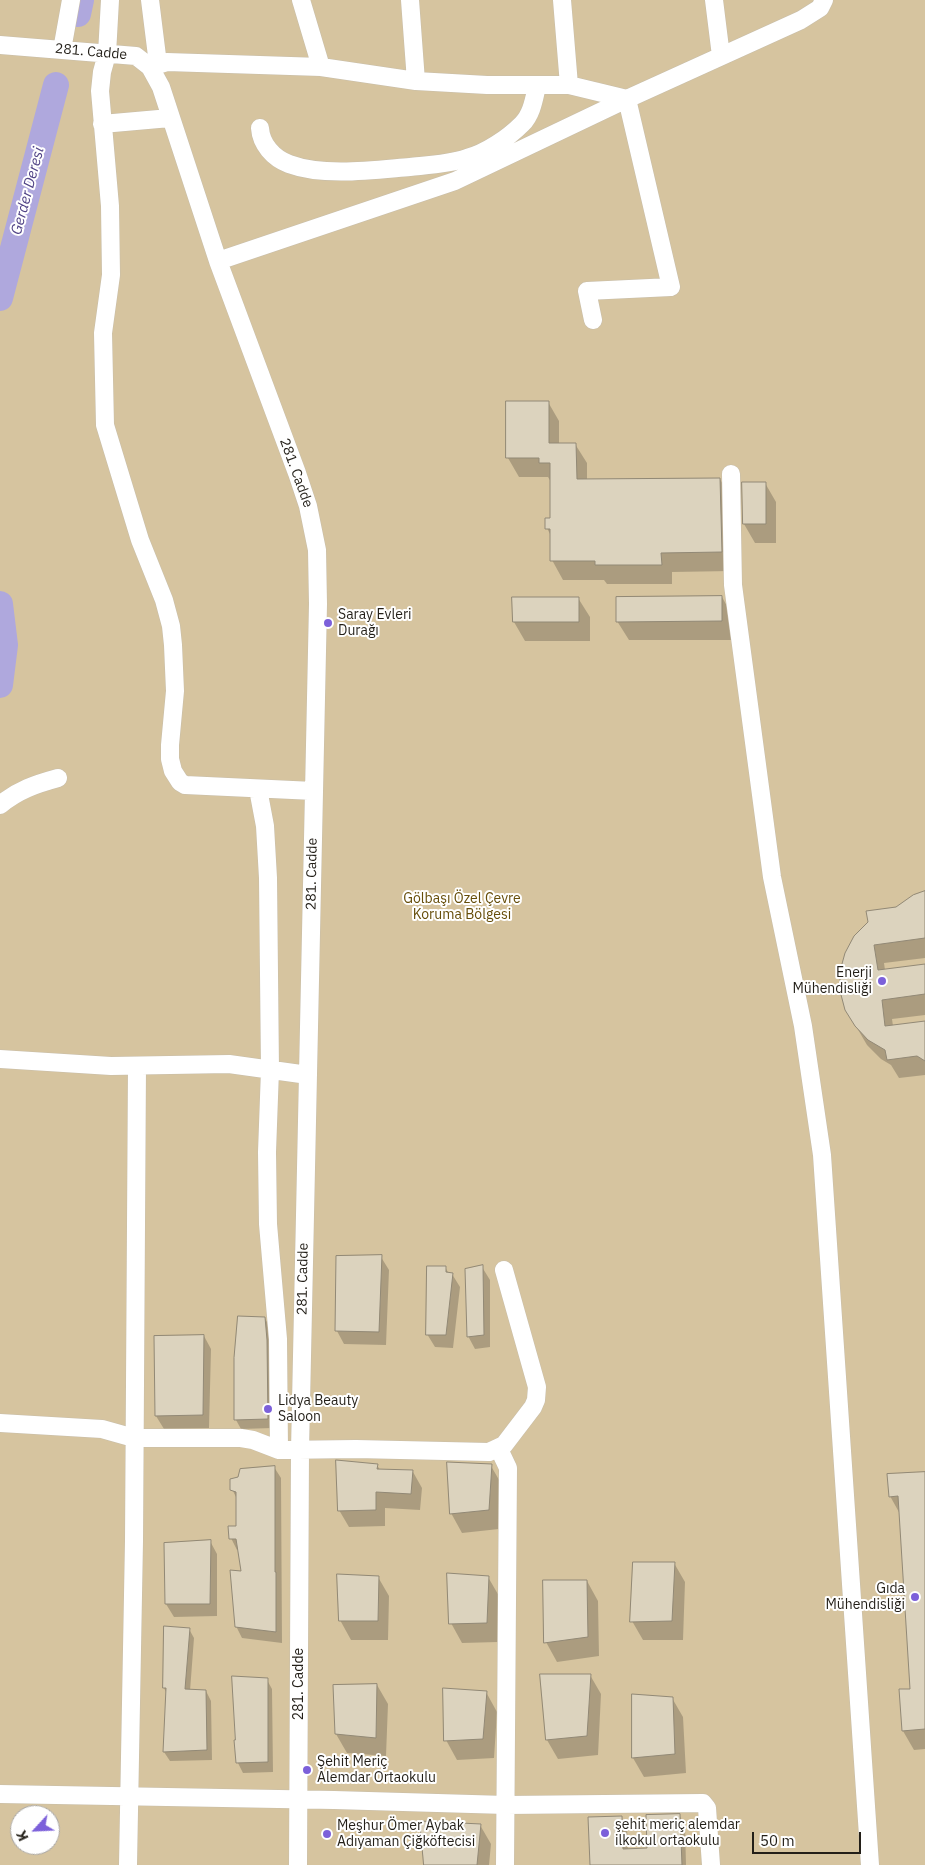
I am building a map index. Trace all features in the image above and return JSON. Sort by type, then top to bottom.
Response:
[{"type":"street","points":[[62,50],[71,0]]},
{"type":"street","points":[[110,0],[107,54],[102,72],[100,91],[111,236],[111,275],[103,333],[105,425],[140,540],[164,600],[171,626],[175,674],[170,745],[172,771],[180,782],[185,785],[314,791]]},
{"type":"street","points":[[150,0],[154,65],[166,62],[321,67],[416,81],[487,86],[569,86],[627,99]]},
{"type":"street","points":[[301,0],[321,67]]},
{"type":"street","points":[[410,0],[416,81]]},
{"type":"street","points":[[562,0],[569,86]]},
{"type":"street","points":[[714,0],[722,56]]},
{"type":"street","points":[[218,261],[455,181],[812,14],[820,8],[824,0]]},
{"type":"street","name":"281. Cadde","points":[[0,45],[136,56],[154,65],[218,261],[297,473],[313,523],[317,550],[318,604],[300,1450],[298,1865]]},
{"type":"street","points":[[260,128],[264,144],[271,152],[288,164],[305,168],[348,172],[440,164],[467,158],[482,152],[522,124],[528,116],[537,86]]},
{"type":"street","points":[[593,320],[587,291],[671,287],[627,99]]},
{"type":"street","points":[[102,124],[170,118]]},
{"type":"street","points":[[731,474],[734,585],[772,877],[803,1026],[822,1155],[870,1865]]},
{"type":"street","points":[[0,804],[29,786],[58,778]]},
{"type":"street","points":[[258,789],[265,826],[268,878],[270,1070],[267,1152],[268,1224],[278,1339],[279,1450]]},
{"type":"street","points":[[0,1059],[111,1066],[229,1064],[308,1075]]},
{"type":"street","points":[[128,1865],[137,1066]]},
{"type":"street","points":[[0,1423],[102,1429],[134,1438],[241,1438],[253,1440],[279,1450],[356,1449],[481,1453],[500,1449],[533,1407],[537,1388],[504,1270]]},
{"type":"street","points":[[500,1449],[508,1468],[505,1865]]},
{"type":"street","points":[[0,1794],[506,1805],[703,1803],[707,1808],[711,1865]]},
{"type":"green space","name":"Gölbaşı Özel Çevre Koruma Bölgesi","points":[[0,0],[925,0],[925,1865],[0,1865]]},
{"type":"building","points":[[506,401],[549,401],[549,443],[576,443],[577,479],[720,478],[722,552],[661,553],[662,565],[595,565],[595,561],[550,561],[550,529],[545,529],[545,518],[550,518],[550,463],[539,463],[539,458],[506,458]]},
{"type":"building","points":[[742,482],[766,482],[766,524],[743,524]]},
{"type":"building","points":[[722,596],[722,621],[616,622],[616,597]]},
{"type":"building","points":[[512,597],[579,597],[579,622],[513,622]]},
{"type":"building","name":"Enerji Mühendisliği","points":[[925,891],[925,938],[874,945],[878,970],[925,964],[925,994],[882,1000],[885,1026],[925,1021],[925,1061],[917,1056],[887,1060],[885,1050],[868,1040],[855,1026],[845,1010],[840,991],[840,971],[845,953],[854,936],[868,922],[866,911],[896,907],[913,895]]},
{"type":"building","points":[[382,1255],[379,1332],[335,1331],[336,1256]]},
{"type":"building","points":[[483,1265],[484,1335],[467,1337],[465,1269]]},
{"type":"building","points":[[427,1266],[446,1266],[446,1272],[453,1273],[446,1335],[426,1335]]},
{"type":"building","points":[[238,1316],[265,1317],[268,1419],[234,1420],[234,1358]]},
{"type":"building","points":[[204,1335],[203,1415],[155,1416],[154,1336]]},
{"type":"building","points":[[336,1460],[378,1464],[377,1469],[413,1470],[411,1494],[376,1492],[376,1510],[338,1511]]},
{"type":"building","points":[[447,1462],[492,1464],[489,1510],[450,1514]]},
{"type":"building","points":[[275,1466],[276,1632],[235,1627],[230,1570],[241,1571],[236,1539],[229,1539],[228,1526],[236,1526],[236,1492],[230,1490],[230,1479],[238,1477],[240,1469]]},
{"type":"building","name":"Gıda Mühendisliği","points":[[925,1472],[925,1729],[902,1731],[899,1689],[910,1689],[898,1496],[889,1497],[887,1474]]},
{"type":"building","points":[[211,1540],[210,1604],[165,1604],[164,1543]]},
{"type":"building","points":[[633,1562],[675,1562],[672,1621],[630,1622]]},
{"type":"building","points":[[447,1573],[489,1576],[487,1623],[449,1624]]},
{"type":"building","points":[[337,1574],[379,1576],[378,1621],[339,1621]]},
{"type":"building","points":[[543,1580],[587,1580],[588,1637],[544,1643]]},
{"type":"building","points":[[164,1626],[190,1628],[185,1689],[206,1690],[207,1750],[163,1752],[166,1688],[163,1688]]},
{"type":"building","points":[[540,1674],[591,1674],[587,1736],[546,1740]]},
{"type":"building","points":[[232,1676],[268,1678],[268,1762],[236,1763]]},
{"type":"building","points":[[377,1684],[376,1738],[335,1734],[333,1685]]},
{"type":"building","points":[[443,1688],[487,1691],[483,1739],[444,1741]]},
{"type":"building","points":[[632,1694],[673,1697],[675,1754],[632,1758]]},
{"type":"building","name":"şehit meriç alemdar ilkokul ortaokulu","points":[[680,1814],[682,1865],[590,1865],[588,1817],[622,1816],[623,1849],[647,1848],[646,1815]]},
{"type":"building","points":[[420,1821],[481,1824],[477,1865],[424,1865]]},
{"type":"waterway","name":"Gerder Deresi","points":[[78,14],[81,0]]},
{"type":"waterway","name":"Gerder Deresi","points":[[0,298],[56,85]]},
{"type":"waterway","name":"Gerder Deresi","points":[[0,604],[5,645],[0,685]]},
{"type":"place","name":"Saray Evleri Durağı","points":[[328,623]]},
{"type":"place","name":"Enerji Mühendisliği","points":[[882,981]]},
{"type":"place","name":"Lidya Beauty Saloon","points":[[268,1409]]},
{"type":"place","name":"Gıda Mühendisliği","points":[[915,1597]]},
{"type":"place","name":"Şehit Meriç Alemdar Ortaokulu","points":[[307,1770]]},
{"type":"place","name":"şehit meriç alemdar ilkokul ortaokulu","points":[[605,1833]]},
{"type":"place","name":"Meşhur Ömer Aybak Adıyaman Çiğköftecisi","points":[[327,1834]]}]
